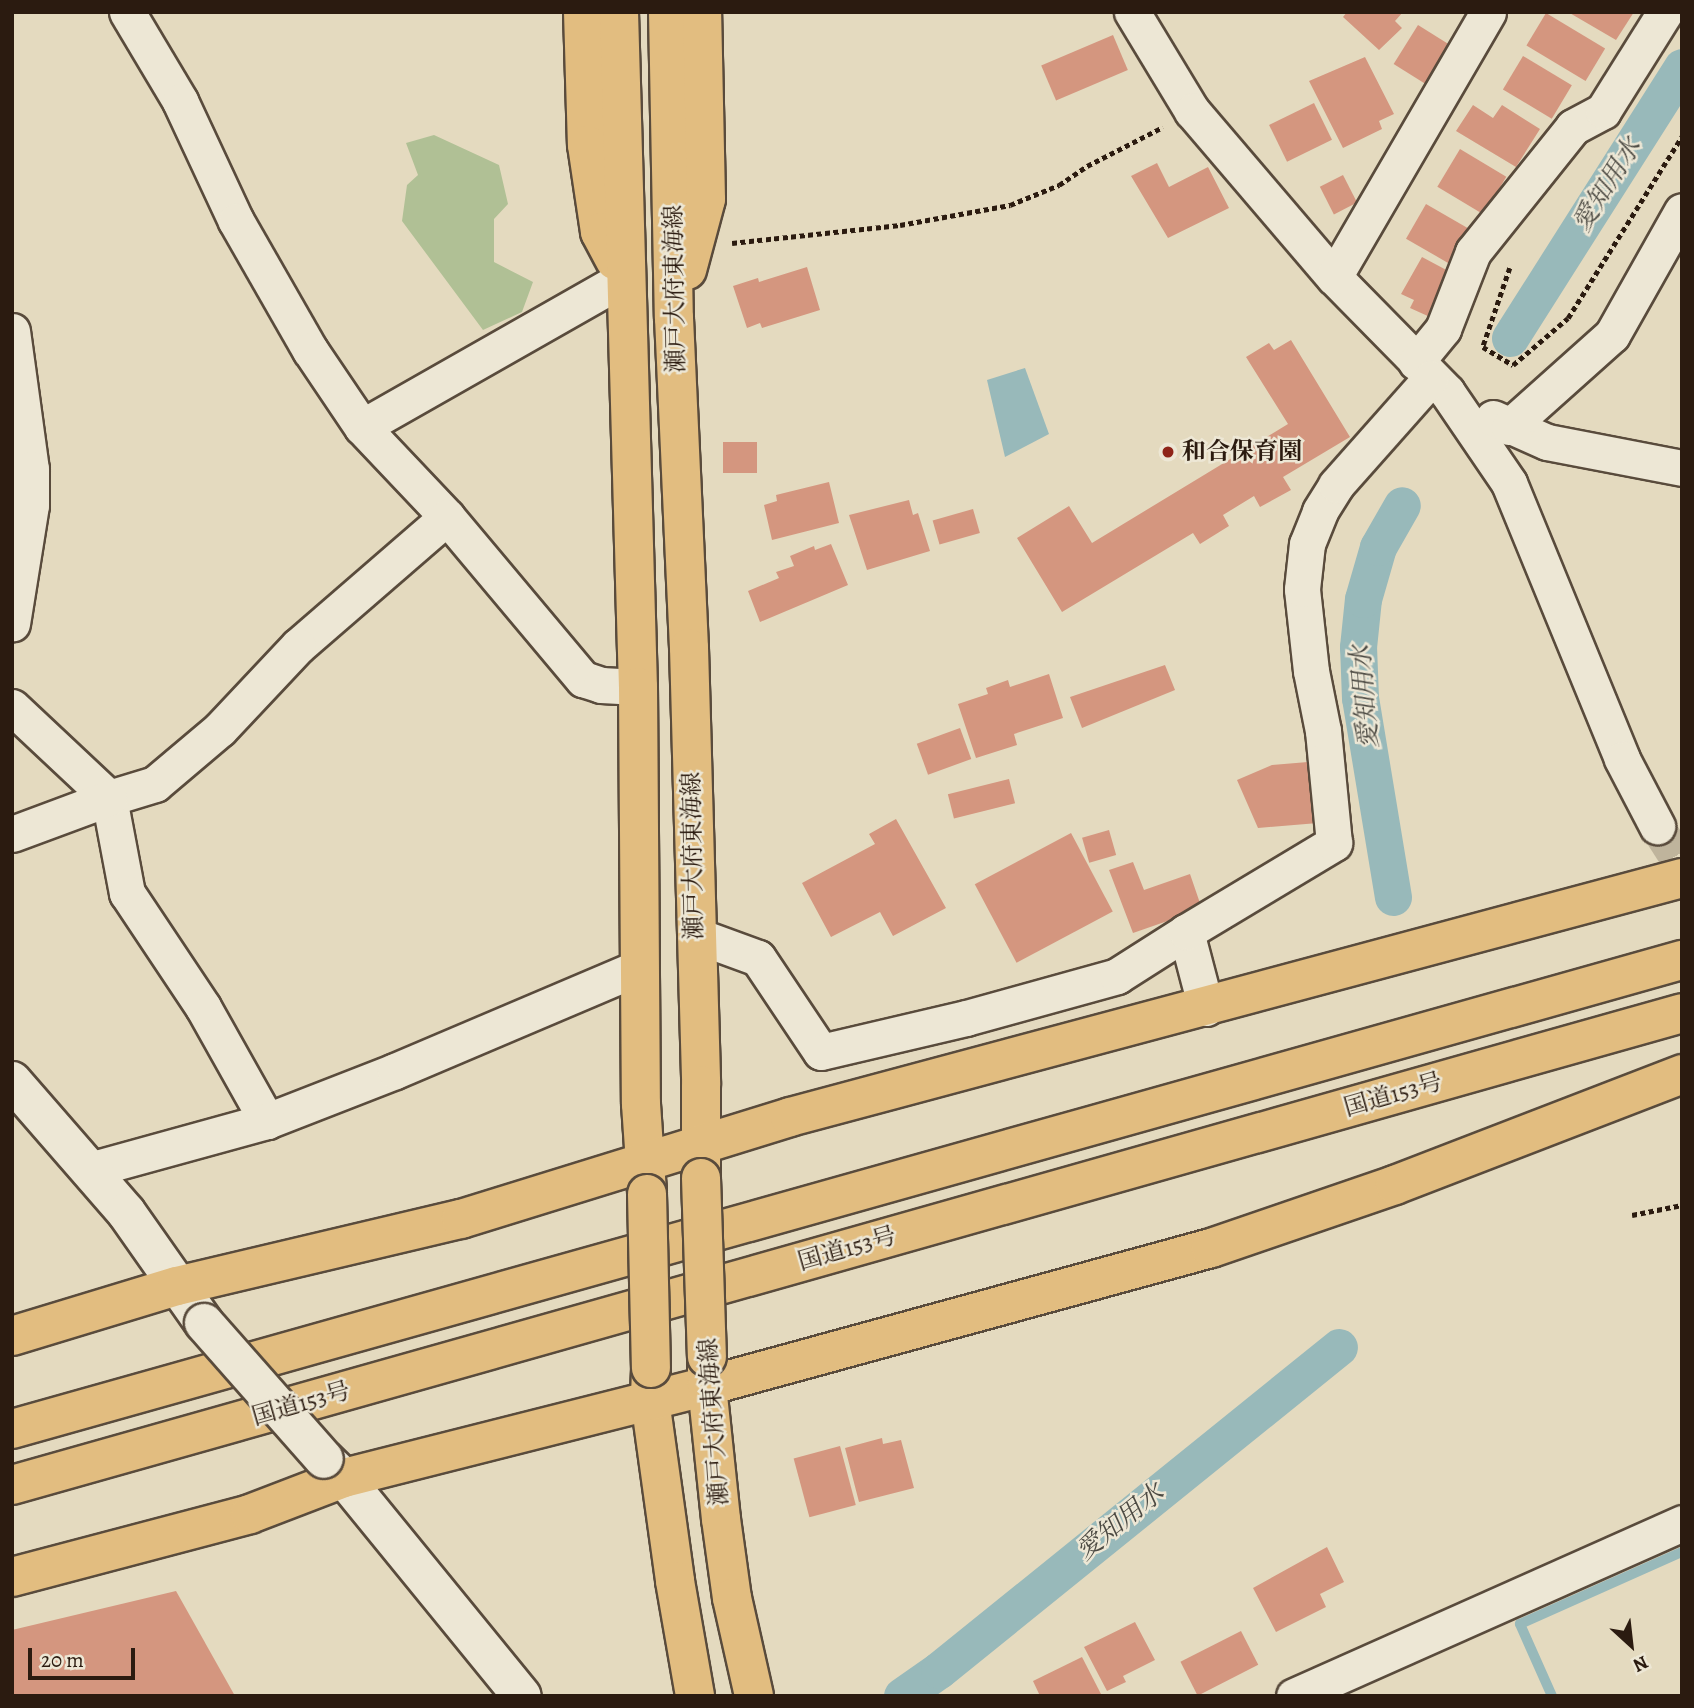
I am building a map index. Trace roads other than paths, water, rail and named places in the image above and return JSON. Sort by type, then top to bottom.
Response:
[{"type":"main road","points":[[583,12],[587,145],[600,233],[624,278]]},
{"type":"main road","name":"瀬戸大府東海線","points":[[619,12],[624,134],[624,278],[638,687],[641,1104],[646,1179],[651,1384],[675,1581],[695,1696]]},
{"type":"main road","name":"瀬戸大府東海線","points":[[668,12],[674,318],[689,648],[707,1371],[732,1598],[754,1696]]},
{"type":"main road","points":[[674,318],[706,199],[702,12]]},
{"type":"main road","points":[[12,1336],[177,1286],[461,1219],[646,1179],[701,1162],[790,1117],[1206,1008],[1682,877]]},
{"type":"main road","points":[[12,1429],[1682,960]]},
{"type":"main road","name":"国道153号","points":[[12,1485],[1682,1013]]},
{"type":"main road","points":[[12,1577],[250,1514],[334,1469],[651,1384],[1211,1248],[1395,1185],[1682,1074]]},
{"type":"street","points":[[127,12],[180,101],[236,221],[310,350],[362,427],[446,517],[583,679],[601,685],[638,687]]},
{"type":"street","points":[[1132,12],[1192,111],[1334,277],[1431,377],[1509,483],[1622,759],[1657,826]]},
{"type":"street","points":[[695,935],[758,958],[821,1052],[966,1018],[1117,976],[1334,843],[1302,589],[1307,544],[1320,511],[1336,485],[1431,377],[1443,329],[1473,253],[1573,127],[1603,111],[1665,12]]},
{"type":"street","points":[[1334,277],[1480,15]]},
{"type":"street","points":[[1509,427],[1612,335],[1682,211]]},
{"type":"street","points":[[362,427],[624,278]]},
{"type":"street","points":[[12,331],[31,469],[31,505],[12,624]]},
{"type":"street","points":[[1431,377],[1509,427],[1547,442],[1682,468]]},
{"type":"street","points":[[12,834],[155,784],[220,729],[298,646],[446,517]]},
{"type":"street","points":[[12,707],[109,798],[127,893],[203,1007],[267,1121]]},
{"type":"street","points":[[1186,932],[1206,1008]]},
{"type":"street","points":[[89,1170],[267,1121],[395,1071],[640,967]]},
{"type":"street","points":[[12,1081],[126,1212],[204,1323],[334,1469],[522,1696]]},
{"type":"street","points":[[1294,1696],[1682,1523]]},
{"type":"water","points":[[1025,368],[1049,434],[1005,457],[987,380]]},
{"type":"waterway","name":"愛知用水","points":[[1510,338],[1682,67]]},
{"type":"waterway","name":"愛知用水","points":[[1393,897],[1360,698],[1358,647],[1363,599],[1378,547],[1402,505]]},
{"type":"waterway","name":"愛知用水","points":[[902,1696],[939,1670],[1339,1347]]},
{"type":"waterway","points":[[1552,1696],[1520,1624],[1682,1552]]},
{"type":"tunnel","points":[[1657,826],[1682,865]]},
{"type":"place","name":"和合保育園","points":[[1168,452]]}]
